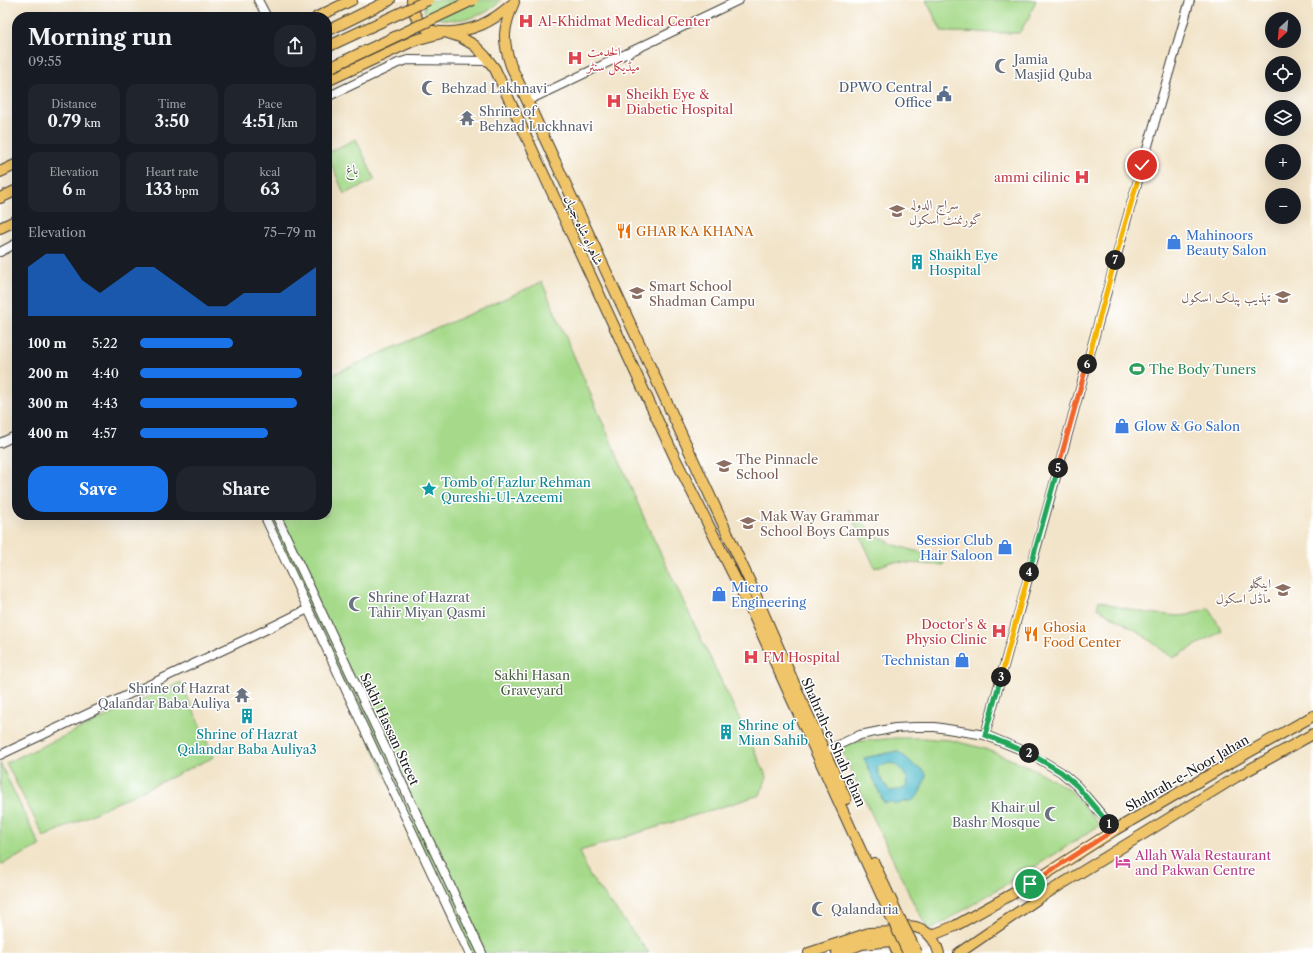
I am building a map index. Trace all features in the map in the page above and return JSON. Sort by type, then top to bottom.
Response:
[{"type":"main road","points":[[327,12],[352,0]]},
{"type":"main road","points":[[332,29],[390,0]]},
{"type":"main road","points":[[412,0],[414,14],[420,24],[432,31],[445,32],[459,31],[481,25],[494,18],[515,1]]},
{"type":"main road","points":[[332,45],[428,0]]},
{"type":"main road","points":[[332,67],[473,0]]},
{"type":"main road","name":"شاہراہِ شاہ جہاں","points":[[515,1],[508,18],[504,35],[506,52],[511,66],[691,454]]},
{"type":"main road","points":[[332,79],[415,40],[445,32]]},
{"type":"main road","name":"شاہراہِ شاہ جہاں","points":[[445,32],[460,37],[474,45],[495,69],[676,460]]},
{"type":"main road","points":[[0,172],[12,166]]},
{"type":"main road","points":[[0,198],[12,192]]},
{"type":"main road","points":[[0,228],[12,222]]},
{"type":"main road","name":"Shahrah-e-Shah Jehan","points":[[691,454],[750,580],[756,610],[908,953]]},
{"type":"main road","name":"Shahrah-e-Shah Jehan","points":[[676,460],[756,610],[917,953]]},
{"type":"main road","name":"Shahrah-e-Noor Jahan","points":[[930,936],[955,926],[1030,884],[1114,830],[1313,716]]},
{"type":"main road","points":[[959,953],[1039,898],[1236,776],[1313,734]]},
{"type":"main road","points":[[1267,741],[1275,755]]},
{"type":"main road","points":[[1030,884],[1039,898]]},
{"type":"main road","points":[[898,953],[893,936],[895,929],[911,925],[926,932],[930,936],[939,953]]},
{"type":"main road","points":[[809,953],[869,933],[893,936]]},
{"type":"main road","points":[[837,953],[862,944],[893,936]]},
{"type":"street","points":[[258,0],[264,12]]},
{"type":"street","points":[[527,101],[739,0]]},
{"type":"street","points":[[985,735],[1126,222],[1190,0]]},
{"type":"street","points":[[332,95],[398,63],[408,60],[489,61]]},
{"type":"street","points":[[0,252],[12,246]]},
{"type":"street","points":[[0,443],[12,437]]},
{"type":"street","name":"Sakhi Hassan Street","points":[[266,520],[469,953]]},
{"type":"street","name":"Sakhi Hassan Street","points":[[278,520],[482,953]]},
{"type":"street","points":[[0,754],[308,609]]},
{"type":"street","points":[[832,748],[860,735],[895,728],[935,727],[985,735],[1029,753],[1061,772],[1077,786],[1114,830]]},
{"type":"green space","points":[[426,0],[501,0],[496,6],[475,17],[451,20],[435,18],[426,13],[424,11]]},
{"type":"green space","points":[[926,0],[1036,0],[1029,17],[1019,33],[942,32]]},
{"type":"green space","name":"باغ","points":[[356,139],[375,180],[344,194],[332,165],[332,151]]},
{"type":"green space","name":"Sakhi Hasan Graveyard","points":[[542,282],[648,527],[767,777],[760,795],[580,851],[589,875],[649,953],[469,953],[266,520],[332,520],[332,375]]},
{"type":"green space","points":[[848,509],[879,537],[895,545],[915,551],[945,556],[943,565],[891,562],[875,568]]},
{"type":"green space","points":[[1099,600],[1114,606],[1147,613],[1178,616],[1188,615],[1209,608],[1222,631],[1173,658],[1137,631],[1097,608]]},
{"type":"green space","points":[[181,682],[214,757],[44,837],[6,763]]},
{"type":"green space","points":[[896,738],[950,740],[982,748],[1034,769],[1070,790],[1100,825],[929,931],[913,902],[840,747],[852,742]]},
{"type":"green space","points":[[0,763],[40,846],[0,865]]},
{"type":"water","points":[[897,751],[916,767],[923,770],[926,774],[918,796],[913,800],[897,805],[892,802],[884,803],[864,758]],"holes":[[[891,763],[896,765],[907,778],[908,782],[904,789],[890,791],[879,775],[877,768],[878,766]]]},
{"type":"place","name":"Al-Khidmat Medical Center","points":[[526,21]]},
{"type":"place","name":"الخدمت میڈیکل سنٹر","points":[[575,58]]},
{"type":"place","name":"Jamia Masjid Quba","points":[[1002,66]]},
{"type":"place","name":"Behzad Lakhnavi","points":[[429,88]]},
{"type":"place","name":"DPWO Central Office","points":[[944,94]]},
{"type":"place","name":"Sheikh Eye & Diabetic Hospital","points":[[614,101]]},
{"type":"place","name":"Shrine of Behzad Luckhnavi","points":[[467,118]]},
{"type":"place","name":"ammi cilinic","points":[[1082,177]]},
{"type":"place","name":"سراج الدولہ گورنمنٹ اسکول","points":[[897,211]]},
{"type":"place","name":"GHAR KA KHANA","points":[[624,231]]},
{"type":"place","name":"Mahinoors Beauty Salon","points":[[1174,242]]},
{"type":"place","name":"Shaikh Eye Hospital","points":[[917,262]]},
{"type":"place","name":"Smart School Shadman Campu","points":[[637,293]]},
{"type":"place","name":"تہذیب پبلک اسکول","points":[[1283,297]]},
{"type":"place","name":"The Body Tuners","points":[[1137,369]]},
{"type":"place","name":"Glow & Go Salon","points":[[1122,426]]},
{"type":"place","name":"The Pinnacle School","points":[[724,466]]},
{"type":"place","name":"Tomb of Fazlur Rehman Qureshi-Ul-Azeemi","points":[[429,489]]},
{"type":"place","name":"Mak Way Grammar School Boys Campus","points":[[748,523]]},
{"type":"place","name":"Sessior Club Hair Saloon","points":[[1005,547]]},
{"type":"place","name":"اینگلو ماڈل اسکول","points":[[1283,590]]},
{"type":"place","name":"Micro Engineering","points":[[719,594]]},
{"type":"place","name":"Shrine of Hazrat Tahir Miyan Qasmi","points":[[356,604]]},
{"type":"place","name":"Doctor's & Physio Clinic","points":[[999,631]]},
{"type":"place","name":"Ghosia Food Center","points":[[1031,634]]},
{"type":"place","name":"FM Hospital","points":[[751,657]]},
{"type":"place","name":"Technistan","points":[[962,660]]},
{"type":"place","name":"Shrine of Hazrat Qalandar Baba Auliya","points":[[242,695]]},
{"type":"place","name":"Shrine of Hazrat Qalandar Baba Auliya3","points":[[247,716]]},
{"type":"place","name":"Shrine of Mian Sahib","points":[[726,732]]},
{"type":"place","name":"Khair ul Bashr Mosque","points":[[1052,814]]},
{"type":"place","name":"Allah Wala Restaurant and Pakwan Centre","points":[[1123,862]]},
{"type":"place","name":"Qalandaria","points":[[819,909]]},
{"type":"route","points":[[1030,884],[1114,830],[1077,786],[1061,772],[1029,753],[985,735],[1142,165]]}]
